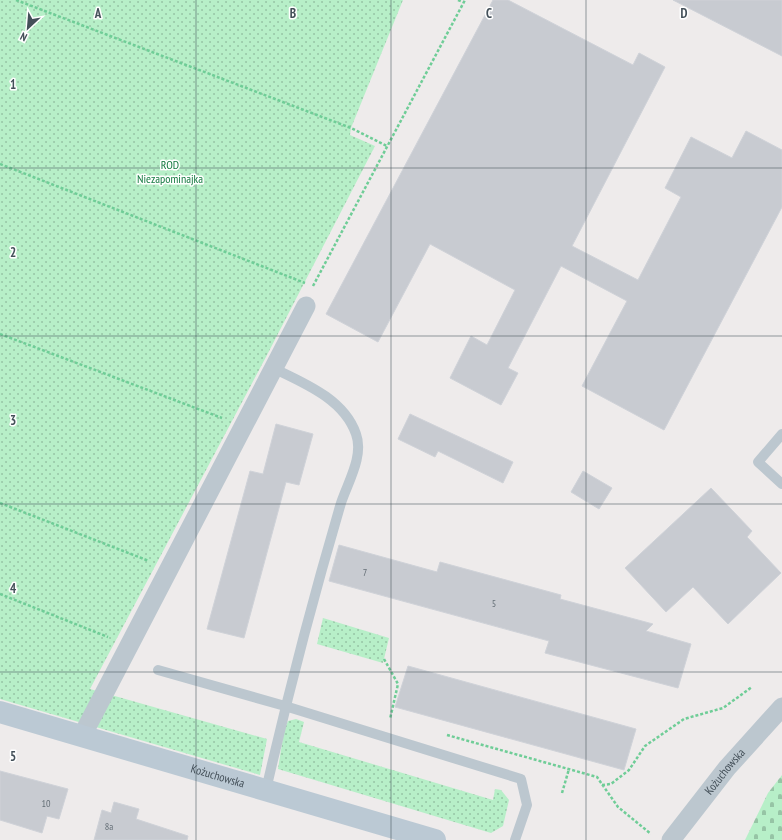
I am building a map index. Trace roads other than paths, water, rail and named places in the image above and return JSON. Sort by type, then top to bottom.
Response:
[{"type":"main road","name":"Kożuchowska","points":[[0,712],[435,840]]},
{"type":"street","points":[[82,736],[306,306]]},
{"type":"street","name":"Kożuchowska","points":[[671,840],[727,768],[782,708]]},
{"type":"lane","points":[[266,790],[285,706],[358,448],[357,435],[351,422],[342,410],[307,384],[273,368]]},
{"type":"lane","points":[[782,434],[758,462],[782,484]]},
{"type":"lane","points":[[158,670],[285,706],[521,779],[527,805],[515,840]]},
{"type":"park label","name":"ROD Niezapominajka","points":[[170,172]]}]
